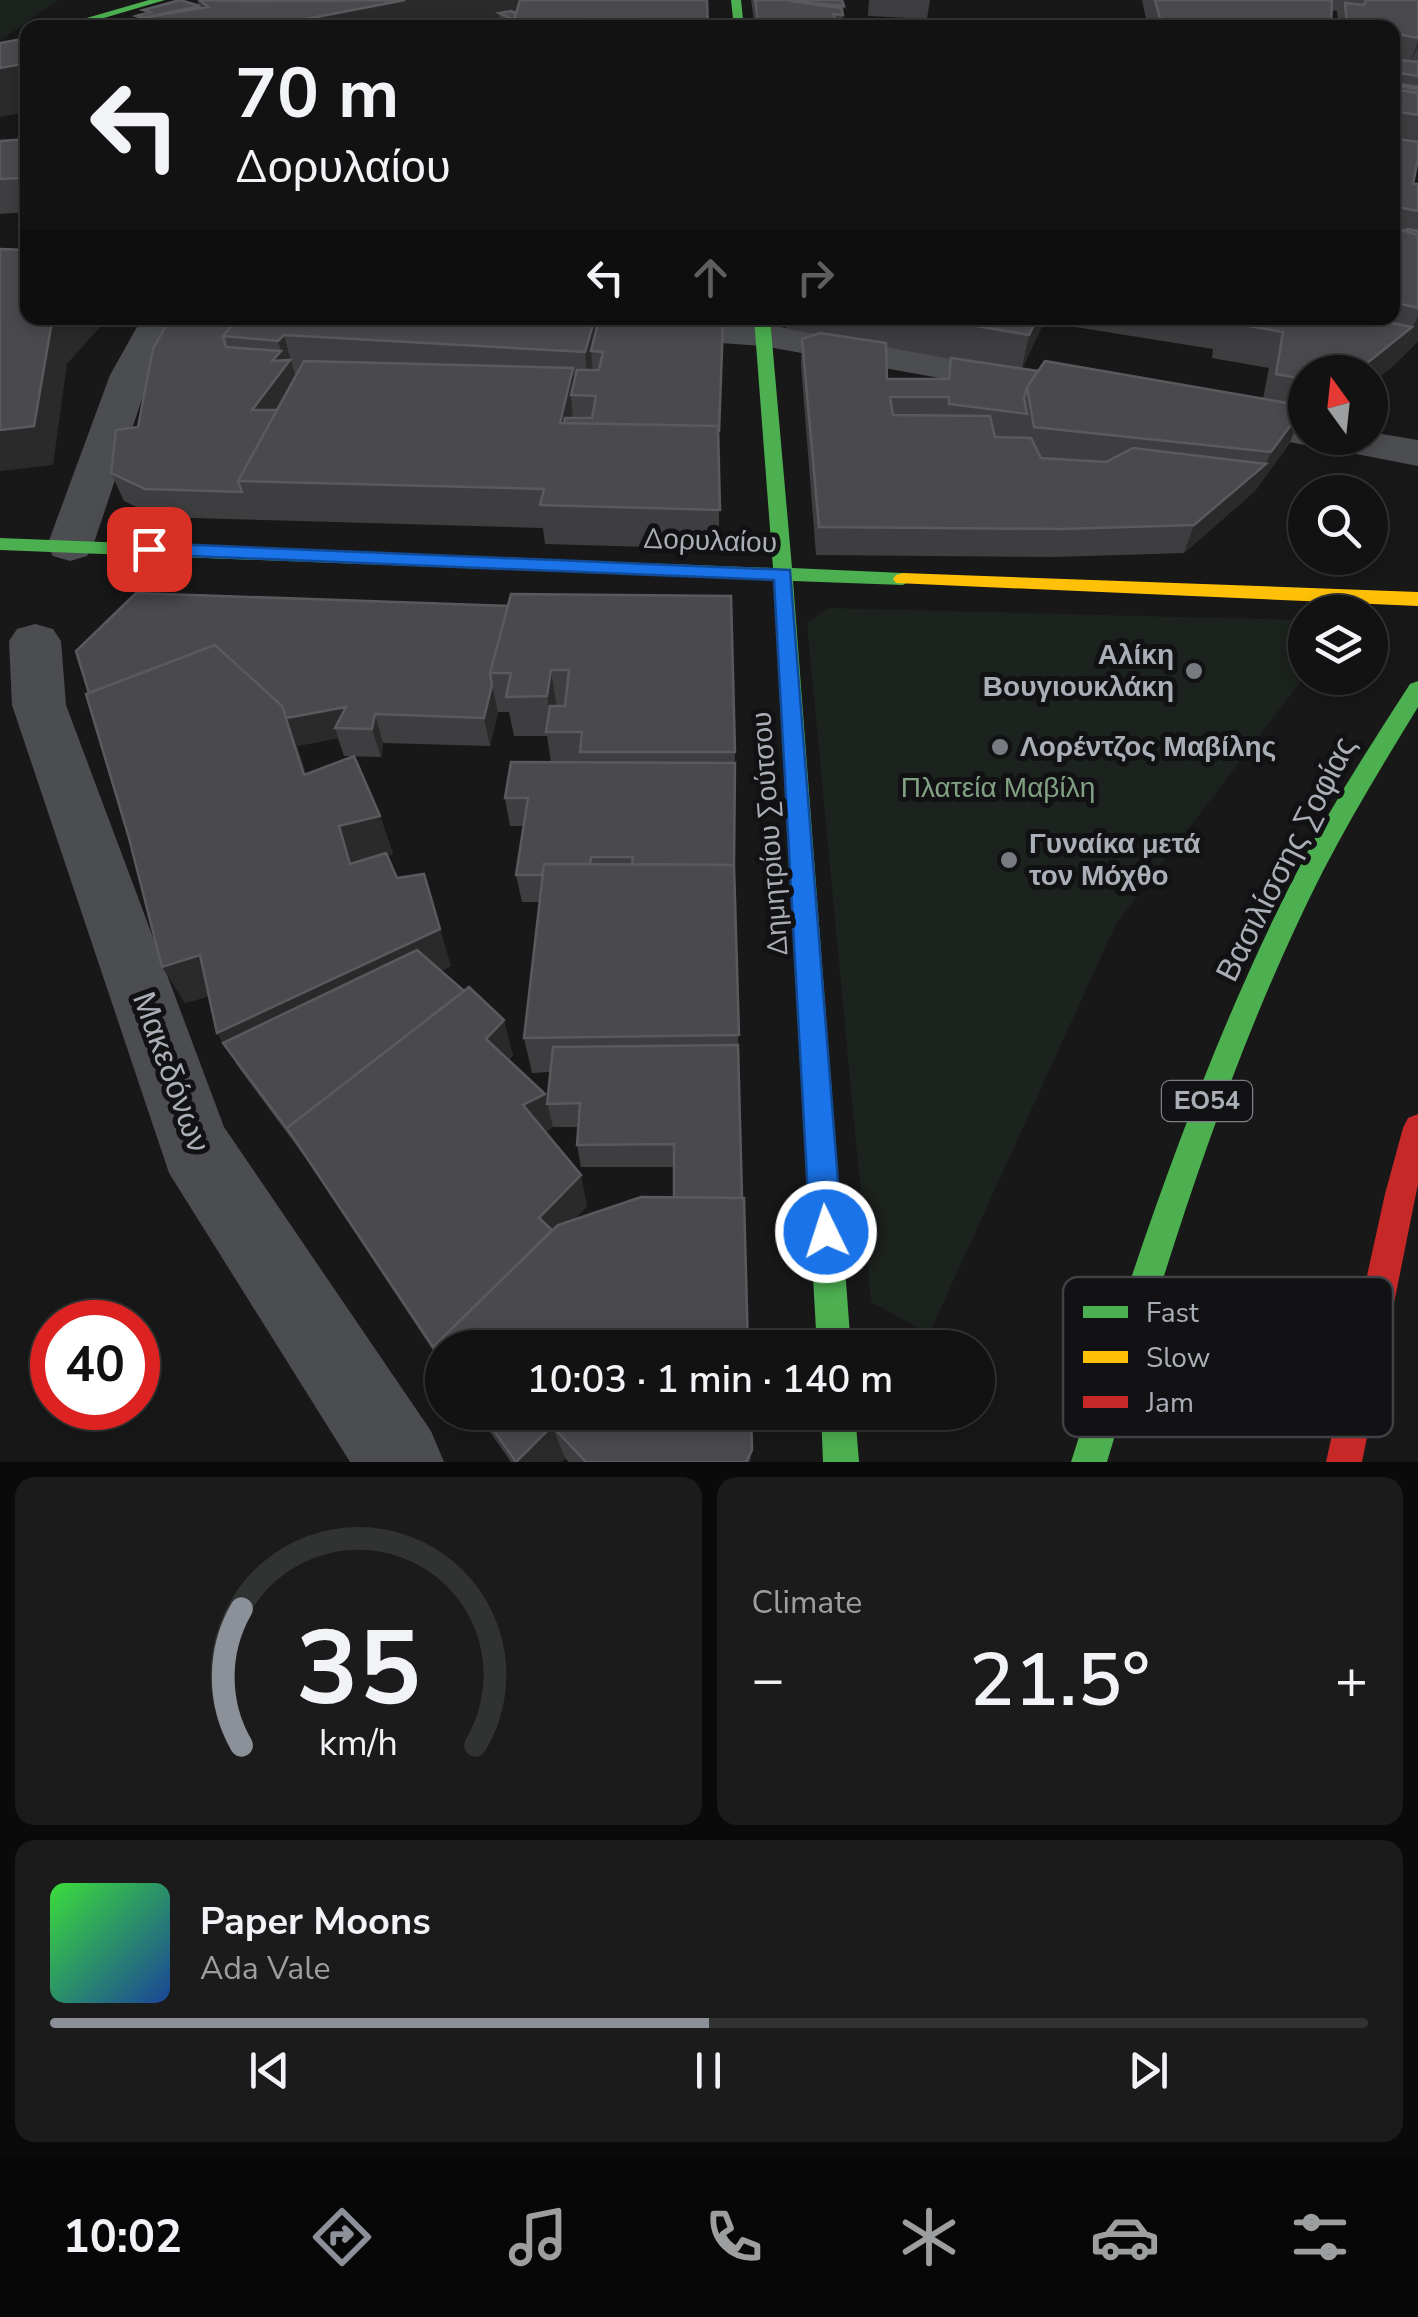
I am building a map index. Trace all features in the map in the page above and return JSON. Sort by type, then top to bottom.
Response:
[{"type":"street","points":[[86,20],[160,0]]},
{"type":"street","points":[[70,546],[130,375],[156,325]]},
{"type":"street","points":[[732,325],[762,326],[1053,387]]},
{"type":"street","name":"Δημητρίου Σούτσου","points":[[762,326],[783,574],[833,1330]]},
{"type":"street","points":[[1189,411],[1288,429]]},
{"type":"street","points":[[1388,447],[1418,452]]},
{"type":"street","name":"Δορυλαίου","points":[[0,544],[1418,599]]},
{"type":"street","name":"Μακεδόνων","points":[[35,641],[40,705],[195,1148],[400,1462]]},
{"type":"street","name":"Βασιλίσσης Σοφίας","points":[[1147,1277],[1210,1093],[1284,918],[1371,758],[1418,689]]},
{"type":"street","points":[[1383,1277],[1418,1128]]},
{"type":"street","points":[[839,1430],[842,1462]]},
{"type":"street","name":"Βασιλίσσης Σοφίας","points":[[1089,1462],[1097,1437]]},
{"type":"street","points":[[1344,1462],[1349,1437]]},
{"type":"green space","points":[[0,0],[58,0],[30,20],[20,20],[20,27],[0,41]]},
{"type":"green space","name":"Πλατεία Μαβίλη","points":[[828,608],[1288,620],[1291,695],[1116,924],[931,1330],[922,1330],[871,1302],[807,623]]},
{"type":"building","points":[[180,0],[200,6],[143,18],[136,16],[150,12],[143,10]]},
{"type":"building","points":[[200,0],[405,0],[301,20],[140,18],[208,7]]},
{"type":"building","points":[[520,0],[707,0],[708,20],[514,20]]},
{"type":"building","points":[[755,0],[842,0],[844,6],[790,1],[841,8],[843,15],[833,14],[835,20],[758,20]]},
{"type":"building","points":[[1155,0],[1332,0],[1331,20],[1160,20]]},
{"type":"building","points":[[1366,0],[1418,0],[1418,38],[1400,35],[1400,20],[1346,20],[1345,3],[1364,5]]},
{"type":"building","points":[[499,13],[516,13],[514,20]]},
{"type":"building","points":[[20,39],[20,64],[0,68],[0,43]]},
{"type":"building","points":[[1400,60],[1418,62],[1418,76],[1400,73]]},
{"type":"building","points":[[1400,86],[1418,89],[1418,93],[1400,90]]},
{"type":"building","points":[[1400,90],[1418,93],[1418,115],[1400,112]]},
{"type":"building","points":[[1400,139],[1418,142],[1413,184],[1418,184],[1418,211],[1400,208]]},
{"type":"building","points":[[20,140],[20,178],[0,179],[0,141]]},
{"type":"building","points":[[1400,229],[1418,235],[1418,308],[1400,304]]},
{"type":"building","points":[[0,249],[20,250],[20,325],[53,325],[34,426],[0,430]]},
{"type":"building","points":[[166,325],[233,325],[223,336],[226,347],[281,351],[272,361],[290,360],[252,410],[277,410],[238,481],[242,492],[145,489],[111,473],[116,430],[138,427],[153,349]]},
{"type":"building","points":[[233,325],[593,325],[585,352],[284,335],[278,341],[223,336]]},
{"type":"building","points":[[598,325],[723,325],[719,432],[718,426],[564,423],[565,418],[592,418],[596,396],[571,395],[577,370],[599,370],[603,352],[591,351]]},
{"type":"building","points":[[971,325],[1034,325],[1029,335]]},
{"type":"building","points":[[1242,325],[1412,327],[1377,355],[1288,355],[1288,376],[1276,374],[1283,332]]},
{"type":"building","points":[[820,333],[886,343],[887,379],[949,379],[951,358],[1038,371],[1024,398],[1027,414],[949,404],[949,397],[890,397],[893,415],[990,416],[995,437],[1031,438],[1041,458],[1106,462],[1133,448],[1266,464],[1194,525],[1062,529],[819,527],[802,339]]},
{"type":"building","points":[[304,361],[573,368],[560,423],[718,426],[720,510],[540,505],[544,489],[238,481]]},
{"type":"building","points":[[1045,361],[1288,403],[1288,429],[1271,452],[1034,427],[1027,387]]},
{"type":"building","points":[[136,593],[508,606],[490,673],[492,685],[484,718],[375,714],[372,729],[335,728],[346,707],[286,718],[282,706],[215,645],[89,693],[76,651]]},
{"type":"building","points":[[511,594],[731,596],[735,752],[580,752],[582,732],[546,732],[550,706],[565,706],[569,670],[551,670],[547,696],[506,697],[511,673],[490,673]]},
{"type":"building","points":[[215,645],[282,706],[304,775],[354,756],[380,816],[339,826],[350,864],[386,853],[397,878],[424,874],[440,929],[217,1033],[200,955],[162,967],[86,694]]},
{"type":"building","points":[[511,762],[735,763],[734,865],[632,864],[633,857],[591,857],[590,864],[544,864],[542,875],[516,875],[528,798],[505,798]]},
{"type":"building","points":[[544,864],[734,865],[739,1035],[524,1038]]},
{"type":"building","points":[[417,950],[464,991],[287,1128],[293,1137],[223,1043]]},
{"type":"building","points":[[469,987],[504,1020],[486,1039],[545,1094],[523,1105],[581,1175],[539,1218],[552,1230],[450,1330],[425,1330],[425,1335],[287,1128]]},
{"type":"building","points":[[738,1045],[742,1198],[674,1197],[674,1144],[577,1145],[580,1103],[547,1104],[553,1047]]},
{"type":"building","points":[[641,1197],[744,1198],[748,1330],[450,1330],[558,1225]]},
{"type":"building","points":[[494,1430],[548,1430],[516,1462]]},
{"type":"building","points":[[556,1430],[751,1430],[752,1450],[746,1462],[586,1462]]},
{"type":"traffic: fast","points":[[86,20],[160,0]]},
{"type":"traffic: fast","points":[[736,0],[738,20]]},
{"type":"traffic: fast","points":[[763,325],[783,574],[833,1330]]},
{"type":"traffic: fast","points":[[0,544],[903,579]]},
{"type":"traffic: fast","points":[[1148,1277],[1214,1089],[1275,943],[1362,779],[1418,689]]},
{"type":"traffic: fast","points":[[839,1430],[841,1462]]},
{"type":"traffic: fast","points":[[1089,1462],[1097,1437]]},
{"type":"traffic: slow","points":[[903,579],[1418,599]]},
{"type":"traffic: jam","points":[[1383,1277],[1418,1128]]},
{"type":"traffic: jam","points":[[1344,1462],[1349,1437]]},
{"type":"place","name":"Αλίκη Βουγιουκλάκη","points":[[1194,671]]},
{"type":"place","name":"Λορέντζος Μαβίλης","points":[[1000,747]]},
{"type":"place","name":"Γυναίκα μετά τον Μόχθο","points":[[1009,860]]},
{"type":"route","points":[[149,549],[783,574],[826,1232]]}]
